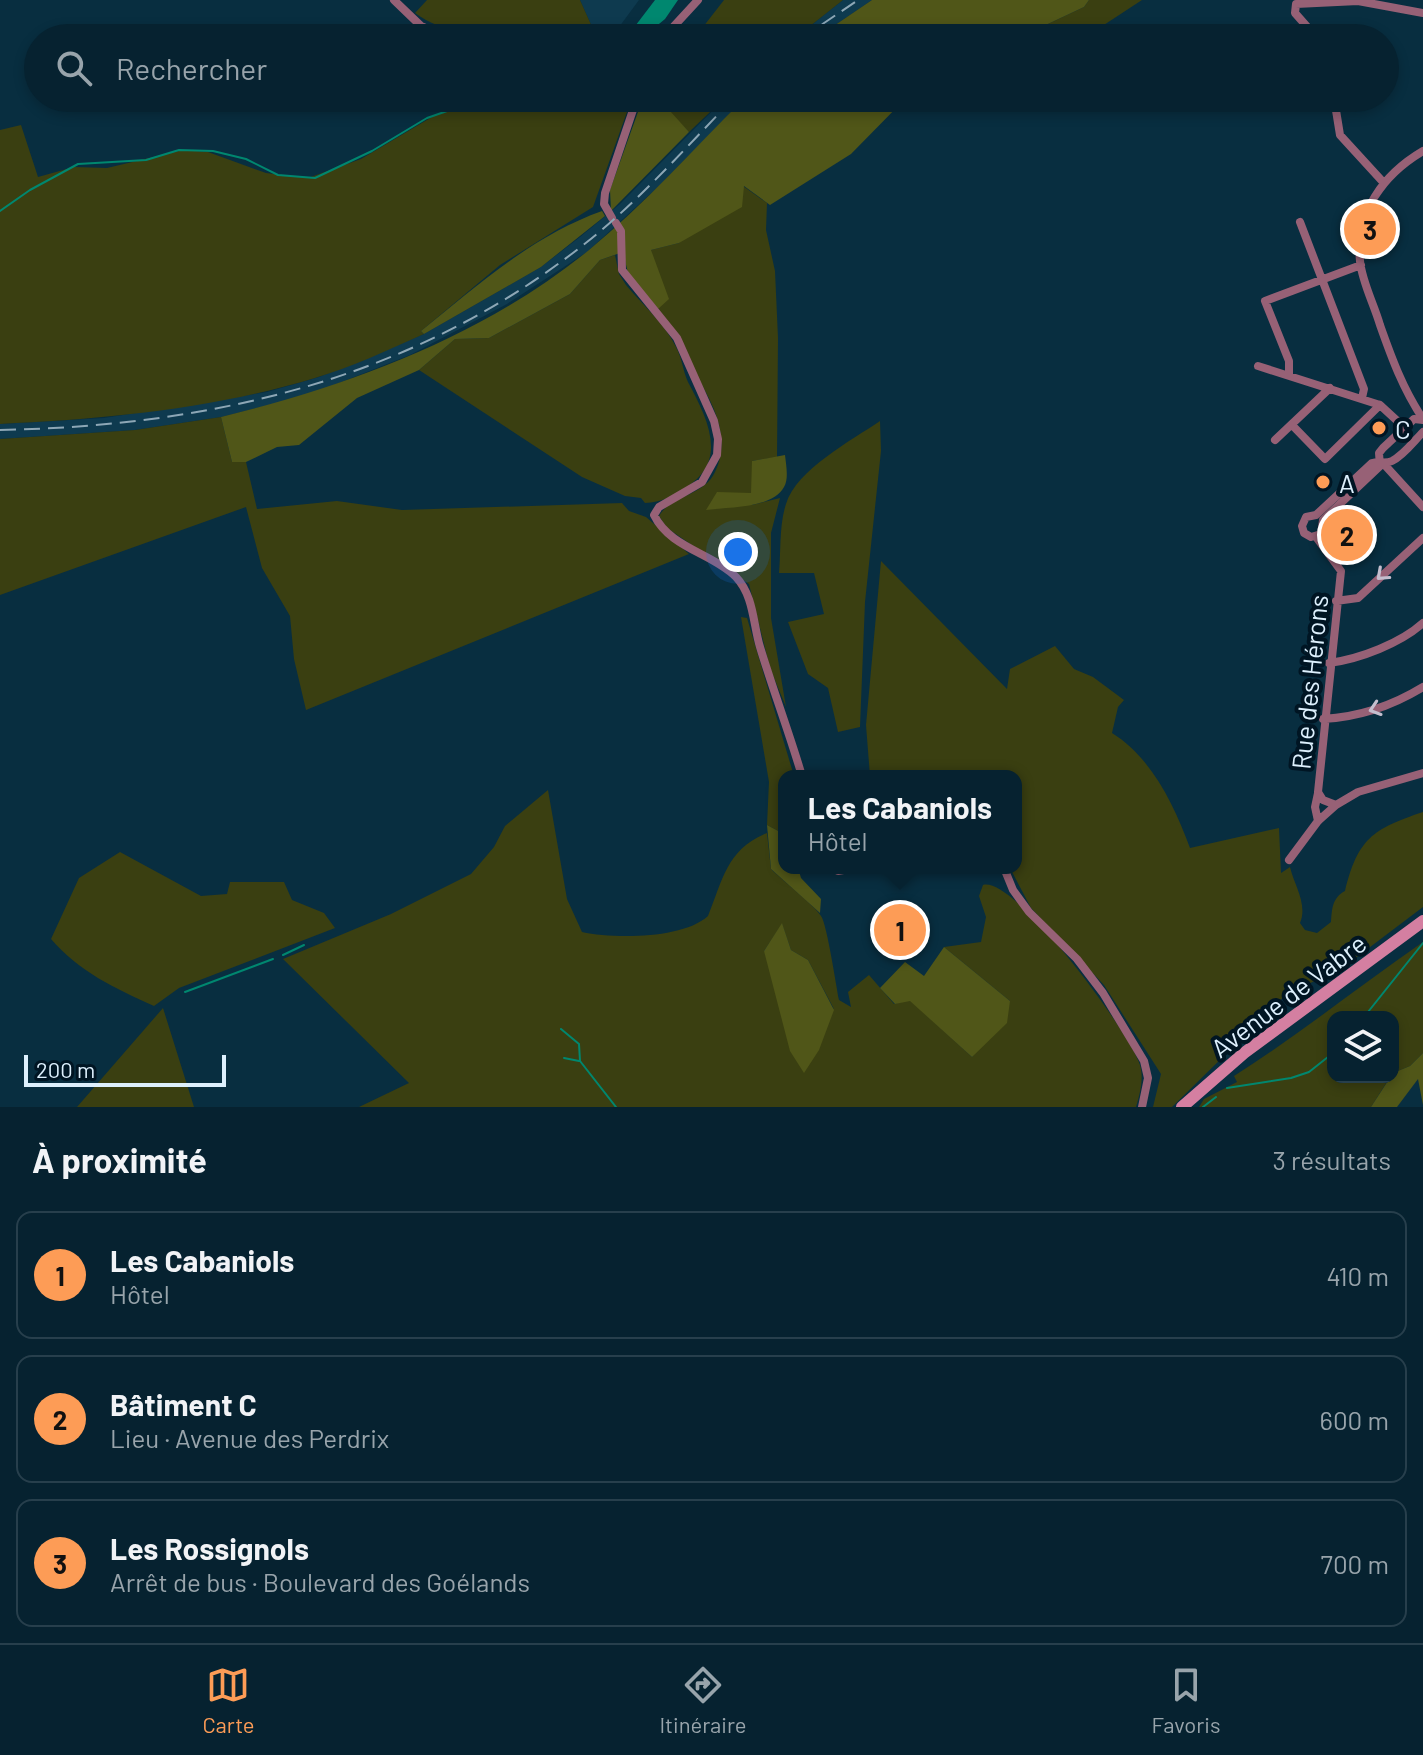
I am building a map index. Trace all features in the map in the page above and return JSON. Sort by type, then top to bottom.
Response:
[{"type":"main road","name":"Avenue de Vabre","points":[[1182,1107],[1244,1053],[1423,921]]},
{"type":"street","points":[[394,0],[419,24]]},
{"type":"street","points":[[676,24],[698,0]]},
{"type":"street","points":[[1305,24],[1295,13],[1296,4],[1381,2],[1423,13]]},
{"type":"street","points":[[632,112],[604,204],[621,231],[622,270],[677,338],[714,421],[718,439],[717,455],[702,482],[659,507],[654,515],[659,525],[688,547],[731,573],[748,594],[760,647],[800,770]]},
{"type":"street","points":[[1337,112],[1340,135],[1383,182]]},
{"type":"street","points":[[1423,151],[1400,164],[1383,182],[1364,219],[1361,265],[1391,360],[1423,420]]},
{"type":"street","points":[[1300,222],[1364,389],[1362,398]]},
{"type":"street","points":[[1289,375],[1289,361],[1265,301],[1361,265]]},
{"type":"street","points":[[1258,366],[1380,405],[1405,428]]},
{"type":"street","points":[[1275,440],[1330,388]]},
{"type":"street","points":[[1292,425],[1325,459],[1380,405]]},
{"type":"street","points":[[1423,420],[1414,419],[1379,453],[1382,461],[1423,507]]},
{"type":"street","points":[[1382,461],[1323,520],[1324,530],[1316,537],[1307,536],[1302,529],[1306,517],[1316,515],[1372,463],[1382,461],[1394,460],[1423,432]]},
{"type":"street","name":"Rue des Hérons","points":[[1316,537],[1341,571],[1323,719],[1321,796],[1315,807],[1318,821]]},
{"type":"street","points":[[1336,601],[1358,598],[1423,538]]},
{"type":"street","points":[[1329,663],[1360,659],[1395,638],[1411,633],[1423,623]]},
{"type":"street","points":[[1323,719],[1367,713],[1402,700],[1423,687]]},
{"type":"street","points":[[1289,860],[1318,821],[1336,805],[1358,792],[1423,773]]},
{"type":"street","points":[[1321,796],[1336,805]]},
{"type":"street","points":[[1006,874],[1013,890],[1029,912],[1077,959],[1103,993],[1144,1061],[1148,1078],[1142,1107]]},
{"type":"shaded area","points":[[427,0],[580,0],[591,24],[435,24],[415,13]]},
{"type":"shaded area","points":[[580,0],[639,0],[621,24],[591,24]]},
{"type":"shaded area","points":[[655,0],[678,0],[659,24],[637,24]]},
{"type":"shaded area","points":[[724,0],[843,0],[813,24],[705,24]]},
{"type":"shaded area","points":[[843,0],[872,0],[837,24],[813,24]]},
{"type":"shaded area","points":[[872,0],[1089,0],[1084,7],[1048,24],[837,24]]},
{"type":"shaded area","points":[[1089,0],[1142,0],[1105,24],[1048,24],[1084,7]]},
{"type":"shaded area","points":[[627,112],[593,207],[500,265],[421,331],[424,334],[329,374],[238,398],[159,411],[0,424],[0,130],[21,125],[38,177],[74,167],[107,168],[183,150],[208,152],[266,173],[308,178],[361,159],[437,114]]},
{"type":"shaded area","points":[[638,112],[671,112],[689,132],[611,211],[610,190]]},
{"type":"shaded area","points":[[669,112],[710,112],[689,132]]},
{"type":"shaded area","points":[[711,112],[731,112],[660,185],[587,252],[507,304],[410,355],[306,396],[221,417],[135,430],[0,439],[0,424],[104,418],[267,392],[319,377],[424,334],[541,267],[620,204]]},
{"type":"shaded area","points":[[731,112],[892,112],[851,154],[770,205],[744,186],[742,207],[679,243],[651,250],[669,299],[658,309],[628,273],[623,252],[600,260],[570,294],[489,338],[455,339],[419,370],[357,398],[299,445],[277,447],[246,462],[232,462],[221,417],[319,390],[367,373],[461,332],[548,281],[589,250]]},
{"type":"shaded area","points":[[743,186],[767,203],[766,230],[775,271],[777,457],[752,461],[752,505],[780,498],[771,533],[771,618],[786,707],[770,668],[749,584],[667,528],[659,516],[671,504],[710,480],[721,451],[720,430],[714,409],[659,310],[651,250],[679,243]]},
{"type":"shaded area","points":[[602,211],[605,216],[541,267],[424,334],[421,331],[529,248],[576,221]]},
{"type":"shaded area","points":[[615,255],[619,274],[626,285],[660,322],[676,347],[710,438],[711,452],[699,477],[671,496],[645,503],[641,498],[625,496],[582,477],[419,370],[455,339],[489,338],[570,294],[600,260]]},
{"type":"shaded area","points":[[221,417],[232,462],[246,462],[257,509],[337,501],[402,510],[622,503],[629,511],[646,517],[689,554],[306,710],[294,659],[290,616],[262,568],[246,507],[0,595],[0,439],[135,430]]},
{"type":"shaded area","points":[[880,421],[881,451],[865,602],[860,727],[838,732],[828,688],[808,674],[788,622],[824,614],[814,573],[779,573],[782,521],[786,504],[801,479],[826,457]]},
{"type":"shaded area","points":[[785,455],[786,480],[778,494],[749,506],[706,510],[717,492],[751,493],[752,461]]},
{"type":"shaded area","points":[[881,561],[1007,689],[1010,669],[1055,646],[1074,669],[1093,677],[1124,700],[1118,707],[1112,733],[1139,755],[1150,769],[1169,799],[1190,848],[1279,828],[1281,873],[1290,867],[1301,902],[1300,923],[1305,930],[1317,933],[1331,922],[1335,900],[1345,891],[1356,859],[1370,838],[1391,824],[1423,812],[1423,907],[1345,966],[1286,995],[1237,1038],[1228,1052],[1172,1107],[1153,1107],[1161,1074],[1104,985],[1031,908],[1013,874],[1022,874],[1022,770],[870,770],[866,725]]},
{"type":"shaded area","points":[[741,617],[747,618],[792,770],[778,770],[778,831],[767,825],[769,782]]},
{"type":"shaded area","points":[[548,790],[567,899],[582,932],[612,936],[666,933],[697,924],[708,916],[735,857],[767,833],[771,869],[821,916],[839,1000],[851,1007],[848,992],[869,975],[894,1004],[910,1000],[972,1057],[1010,1001],[944,947],[981,942],[986,917],[979,896],[983,885],[998,888],[1019,904],[1069,958],[1115,1021],[1140,1065],[1142,1081],[1136,1107],[359,1107],[409,1083],[283,959],[391,914],[471,874],[494,847],[505,826]],"holes":[[[782,924],[791,950],[808,960],[834,1009],[764,951]]]},
{"type":"shaded area","points":[[767,825],[778,831],[778,874],[800,874],[821,899],[820,913],[771,869]]},
{"type":"shaded area","points":[[120,852],[201,896],[227,894],[230,882],[284,882],[292,900],[324,913],[335,928],[179,988],[154,1006],[85,970],[51,939],[79,878]]},
{"type":"shaded area","points":[[782,923],[791,950],[808,960],[834,1010],[819,1050],[804,1073],[790,1051],[764,951]]},
{"type":"shaded area","points":[[1423,942],[1423,1053],[1410,1066],[1399,1071],[1399,1011],[1328,1011]]},
{"type":"shaded area","points":[[944,947],[1010,1001],[1007,1023],[972,1057],[910,1001],[895,1004],[880,988],[905,962],[924,976]]},
{"type":"shaded area","points":[[163,1008],[194,1107],[77,1107]]},
{"type":"shaded area","points":[[1327,1011],[1327,1083],[1386,1083],[1371,1107],[1199,1107],[1204,1099],[1237,1082],[1234,1076]]},
{"type":"shaded area","points":[[1423,1053],[1423,1105],[1418,1079],[1397,1107],[1371,1107],[1387,1083],[1399,1083],[1399,1071],[1410,1066]]},
{"type":"waterway","points":[[0,211],[30,190],[78,164],[146,160],[179,150],[213,151],[246,159],[278,175],[315,178],[372,151],[427,118],[444,112]]},
{"type":"waterway","points":[[1369,1011],[1423,943]]},
{"type":"waterway","points":[[283,955],[304,945]]},
{"type":"waterway","points":[[185,992],[273,959]]},
{"type":"waterway","points":[[561,1029],[579,1044],[580,1061],[616,1107]]},
{"type":"waterway","points":[[564,1058],[579,1061]]},
{"type":"waterway","points":[[1227,1088],[1291,1078],[1309,1072],[1327,1058]]},
{"type":"waterway","points":[[1203,1107],[1216,1097]]},
{"type":"railway","points":[[823,24],[858,0]]},
{"type":"railway","points":[[0,430],[158,418],[235,405],[310,386],[383,360],[453,328],[522,289],[587,242],[645,190],[720,112]]},
{"type":"place","name":"Les Rossignols","points":[[1370,229]]},
{"type":"place","name":"C","points":[[1379,428]]},
{"type":"place","name":"A","points":[[1323,482]]},
{"type":"place","name":"Bâtiment C","points":[[1347,535]]},
{"type":"place","name":"Les Cabaniols","points":[[900,930]]}]
